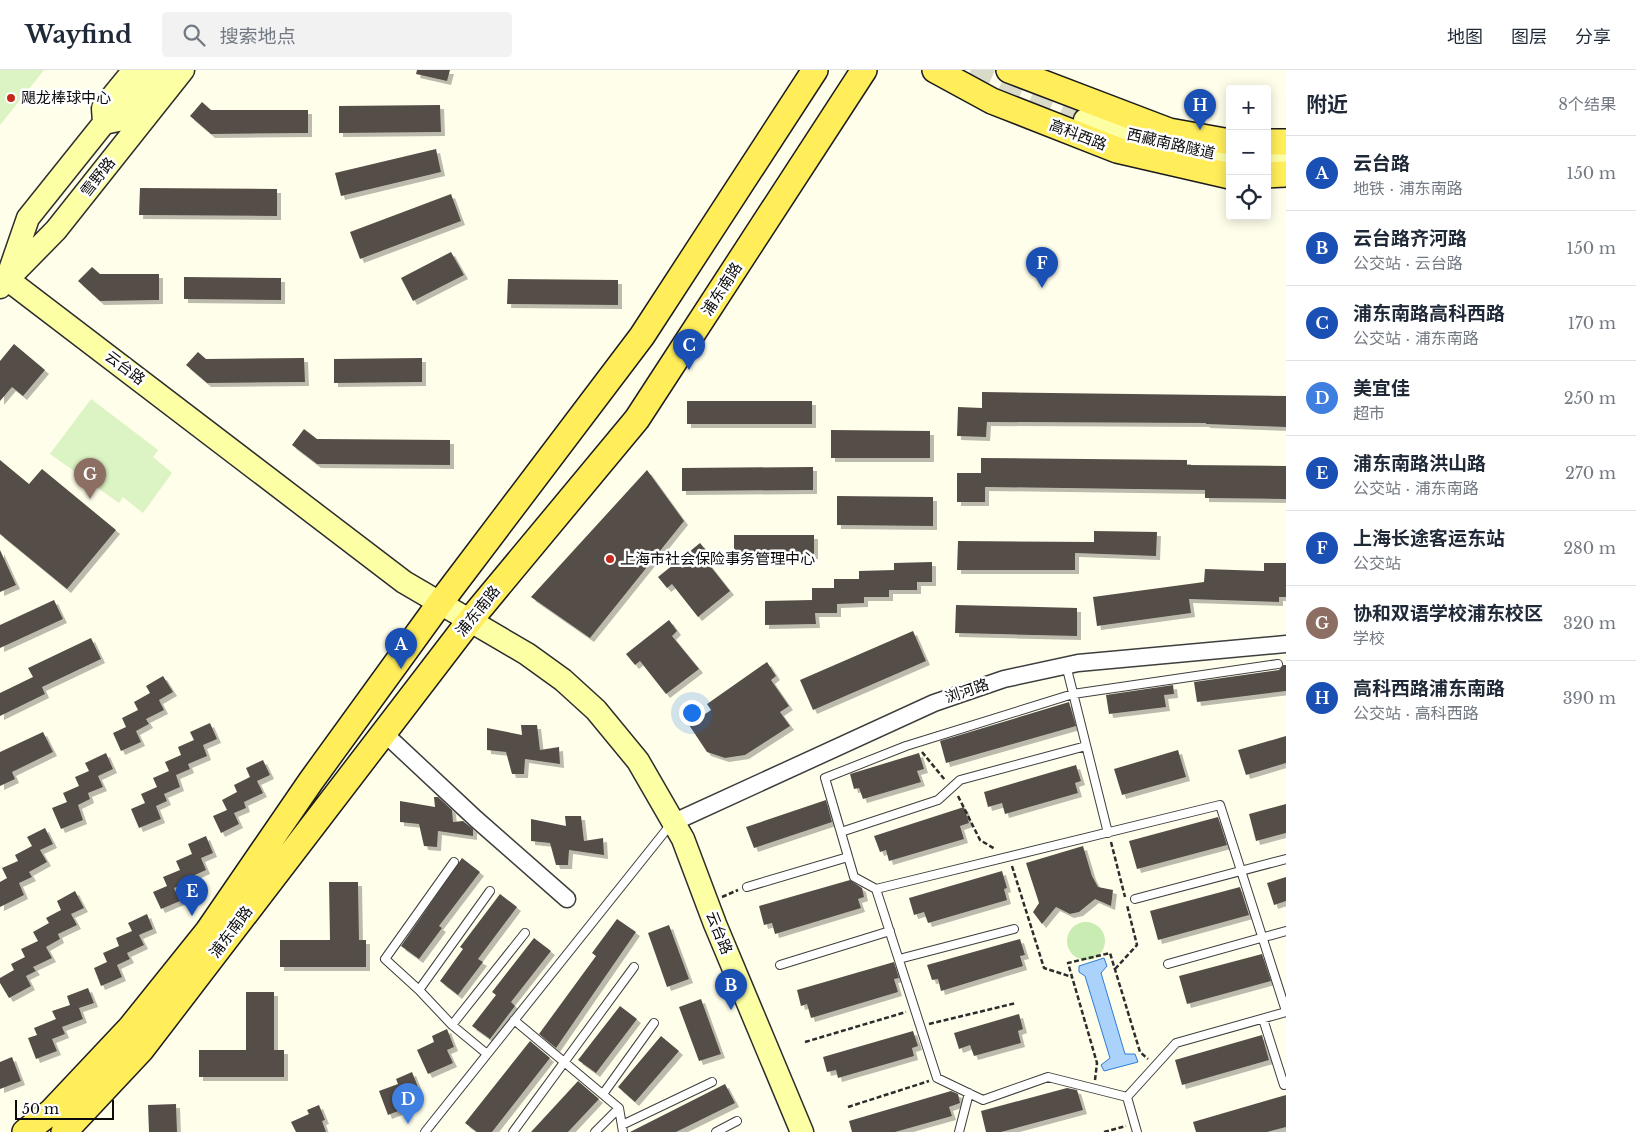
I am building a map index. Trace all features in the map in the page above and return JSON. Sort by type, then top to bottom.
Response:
[{"type":"main road","name":"浦东南路","points":[[25,1132],[51,1112],[131,1027],[208,931],[311,781],[440,603],[642,336],[815,70]]},
{"type":"main road","name":"浦东南路","points":[[64,1132],[141,1050],[471,619],[637,419],[864,70]]},
{"type":"main road","name":"高科西路","points":[[935,70],[992,102],[1117,150],[1226,175]]},
{"type":"main road","points":[[1009,70],[1169,131],[1226,141]]},
{"type":"main road","points":[[1271,142],[1286,142]]},
{"type":"main road","points":[[1271,174],[1286,174]]},
{"type":"street","name":"雪野路","points":[[2,280],[28,218],[104,123],[103,108],[134,70]]},
{"type":"street","points":[[104,123],[118,120],[158,70]]},
{"type":"street","name":"雪野路","points":[[2,280],[56,230],[183,70]]},
{"type":"street","name":"西藏南路隧道","points":[[1085,120],[1162,144],[1226,156]]},
{"type":"street","points":[[1271,158],[1286,158]]},
{"type":"street","name":"云台路","points":[[2,280],[404,582],[471,619],[546,666],[596,710],[638,761],[682,840],[802,1132]]},
{"type":"street","name":"浏河路","points":[[672,822],[934,703],[1004,679],[1066,665],[1168,653],[1286,644]]},
{"type":"street","points":[[384,733],[476,820],[567,899]]},
{"type":"lane","points":[[1126,1097],[1176,1043],[1286,1011],[1220,805],[876,889],[854,877],[825,778],[906,746],[1073,694],[1278,664]]},
{"type":"lane","points":[[1066,665],[1108,833]]},
{"type":"lane","points":[[841,832],[938,800],[960,780],[1086,746]]},
{"type":"lane","points":[[425,1132],[672,822]]},
{"type":"lane","points":[[747,887],[848,857]]},
{"type":"lane","points":[[1135,899],[1286,859]]},
{"type":"lane","points":[[454,862],[384,960],[419,990],[452,1025],[487,1054]]},
{"type":"lane","points":[[876,889],[937,1078],[983,1100],[1048,1077],[1126,1097]]},
{"type":"lane","points":[[419,990],[490,891]]},
{"type":"lane","points":[[899,960],[1014,929]]},
{"type":"lane","points":[[780,965],[890,931]]},
{"type":"lane","points":[[1168,964],[1286,931]]},
{"type":"lane","points":[[452,1025],[525,933]]},
{"type":"lane","points":[[513,1132],[634,966]]},
{"type":"lane","points":[[1263,1019],[1284,1085]]},
{"type":"lane","points":[[514,1020],[619,1108],[622,1129],[712,1082]]},
{"type":"lane","points":[[603,1094],[654,1022]]},
{"type":"lane","points":[[959,1132],[969,1093]]},
{"type":"lane","points":[[1126,1097],[1137,1132]]},
{"type":"lane","points":[[595,1132],[619,1108]]},
{"type":"lane","points":[[716,1132],[737,1121]]},
{"type":"path","points":[[906,746],[924,752],[962,801],[980,840],[1009,857],[1044,968],[1072,977]]},
{"type":"path","points":[[1108,833],[1137,945],[1115,969]]},
{"type":"path","points":[[707,903],[747,887]]},
{"type":"path","points":[[1094,1088],[1097,1063],[1068,963],[1110,953],[1140,1052]]},
{"type":"path","points":[[920,1026],[1016,1003]]},
{"type":"path","points":[[805,1042],[915,1010]]},
{"type":"path","points":[[848,1106],[937,1078]]},
{"type":"path","points":[[1104,1132],[1134,1123]]},
{"type":"green space","name":"飓龙棒球中心","points":[[0,70],[44,70],[0,125]]},
{"type":"green space","points":[[91,399],[158,450],[153,457],[172,473],[143,513],[123,497],[119,503],[50,454]]},
{"type":"green space","points":[[1086,922],[1100,927],[1105,941],[1100,955],[1086,960],[1072,955],[1067,941],[1072,927]]},
{"type":"water","points":[[1104,958],[1107,966],[1101,973],[1125,1054],[1135,1054],[1138,1062],[1104,1071],[1101,1065],[1110,1058],[1085,976],[1079,972],[1079,966]]},
{"type":"building","points":[[417,70],[450,70],[447,81],[416,74]]},
{"type":"building","points":[[202,102],[211,110],[308,110],[308,133],[211,134],[190,116]]},
{"type":"building","points":[[440,105],[441,132],[339,133],[339,106]]},
{"type":"building","points":[[436,149],[441,172],[341,196],[335,173]]},
{"type":"building","points":[[140,188],[277,189],[277,216],[139,215]]},
{"type":"building","points":[[451,194],[461,221],[360,259],[350,232]]},
{"type":"building","points":[[451,252],[464,275],[413,301],[401,278]]},
{"type":"building","points":[[92,267],[100,274],[159,274],[159,300],[100,301],[78,281]]},
{"type":"building","points":[[184,277],[281,278],[281,300],[184,299]]},
{"type":"building","points":[[508,279],[618,280],[618,305],[507,304]]},
{"type":"building","points":[[14,344],[45,370],[23,396],[12,387],[0,401],[0,361]]},
{"type":"building","points":[[198,352],[206,359],[304,358],[305,382],[207,383],[186,365]]},
{"type":"building","points":[[422,358],[422,382],[334,383],[334,359]]},
{"type":"building","points":[[982,392],[1286,396],[1286,427],[1206,423],[987,422],[986,437],[957,436],[958,407],[982,408]]},
{"type":"building","points":[[687,401],[812,401],[812,424],[687,424]]},
{"type":"building","points":[[304,429],[317,439],[450,440],[450,465],[317,464],[292,445]]},
{"type":"building","points":[[831,430],[930,431],[930,458],[831,458]]},
{"type":"building","points":[[981,458],[1187,460],[1187,465],[1286,466],[1286,499],[1205,498],[1205,490],[985,487],[985,502],[957,502],[957,473],[981,473]]},
{"type":"building","points":[[0,460],[29,484],[42,469],[116,530],[67,589],[0,534]]},
{"type":"building","points":[[813,467],[813,490],[682,491],[682,468]]},
{"type":"building","name":"上海市社会保险事务管理中心","points":[[647,470],[684,521],[590,638],[531,597]]},
{"type":"building","points":[[837,496],[933,497],[933,526],[837,525]]},
{"type":"building","points":[[1094,531],[1157,532],[1156,556],[1075,553],[1075,570],[957,570],[958,541],[1094,542]]},
{"type":"building","points":[[734,535],[814,535],[814,555],[734,555]]},
{"type":"building","points":[[700,543],[709,554],[704,558],[730,591],[698,617],[672,584],[667,588],[658,577]]},
{"type":"building","points":[[0,550],[16,585],[0,592]]},
{"type":"building","points":[[932,562],[932,582],[917,582],[917,590],[889,590],[889,597],[864,597],[864,603],[837,604],[837,613],[815,613],[816,624],[765,625],[765,601],[812,600],[812,588],[834,588],[834,579],[859,579],[859,571],[894,570],[894,563]]},
{"type":"building","points":[[1264,563],[1286,563],[1286,597],[1279,597],[1279,602],[1189,599],[1191,613],[1097,626],[1093,597],[1204,582],[1205,569],[1264,571]]},
{"type":"building","points":[[54,600],[63,619],[0,648],[0,625]]},
{"type":"building","points":[[956,605],[1077,608],[1077,636],[955,633]]},
{"type":"building","points":[[669,620],[677,631],[672,636],[699,669],[666,694],[640,661],[635,665],[626,654]]},
{"type":"building","points":[[913,631],[926,661],[813,710],[800,680]]},
{"type":"building","points":[[91,638],[101,659],[42,687],[45,694],[0,716],[0,693],[33,677],[28,668]]},
{"type":"building","points":[[767,662],[776,676],[771,680],[789,706],[780,712],[790,726],[745,755],[725,758],[707,752],[689,725],[711,710],[707,704]]},
{"type":"building","points":[[1283,665],[1286,665],[1286,691],[1197,702],[1194,682],[1279,670]]},
{"type":"building","points":[[163,676],[173,692],[159,700],[164,710],[146,719],[149,724],[136,731],[141,742],[121,751],[113,733],[126,727],[122,718],[138,710],[134,702],[150,693],[146,686]]},
{"type":"building","points":[[1173,685],[1174,694],[1164,695],[1166,707],[1109,714],[1106,695]]},
{"type":"building","points":[[1069,702],[1076,726],[946,763],[940,741]]},
{"type":"building","points":[[210,723],[217,739],[203,745],[207,756],[188,764],[190,769],[176,775],[180,787],[164,794],[167,801],[156,806],[161,819],[139,828],[131,809],[145,803],[141,794],[157,787],[153,778],[169,771],[165,762],[181,755],[178,747],[194,740],[190,732]]},
{"type":"building","points":[[521,725],[537,725],[540,750],[559,747],[560,764],[525,759],[524,774],[512,774],[506,752],[487,750],[487,728],[522,735]]},
{"type":"building","points":[[43,732],[53,752],[12,772],[15,779],[0,786],[0,752]]},
{"type":"building","points":[[1286,736],[1286,763],[1246,775],[1238,750]]},
{"type":"building","points":[[1178,750],[1186,777],[1122,795],[1114,769]]},
{"type":"building","points":[[106,753],[113,769],[98,776],[103,787],[88,793],[90,799],[78,805],[83,820],[61,829],[52,808],[67,802],[63,793],[79,786],[75,777],[89,771],[85,763]]},
{"type":"building","points":[[919,753],[924,769],[917,771],[921,782],[863,799],[859,788],[854,789],[850,774]]},
{"type":"building","points":[[263,760],[270,775],[257,781],[263,793],[244,802],[246,808],[234,813],[239,824],[221,833],[213,816],[227,810],[222,800],[237,792],[234,785],[250,777],[246,768]]},
{"type":"building","points":[[1076,765],[1081,781],[1075,783],[1078,793],[1005,814],[1002,803],[988,807],[984,792]]},
{"type":"building","points":[[434,797],[438,797],[452,810],[453,822],[463,821],[473,829],[473,836],[438,831],[437,847],[424,846],[419,824],[400,822],[400,801],[435,807]]},
{"type":"building","points":[[826,800],[832,822],[754,848],[746,827]]},
{"type":"building","points":[[1286,804],[1286,833],[1256,841],[1249,814]]},
{"type":"building","points":[[964,807],[969,823],[960,826],[964,839],[889,861],[886,850],[880,852],[874,836]]},
{"type":"building","points":[[565,816],[581,816],[584,841],[603,838],[604,855],[569,850],[568,865],[556,865],[550,843],[531,841],[531,819],[566,826]]},
{"type":"building","points":[[1218,817],[1227,845],[1137,869],[1129,841]]},
{"type":"building","points":[[45,828],[53,844],[40,850],[47,862],[29,872],[32,877],[19,883],[24,895],[0,907],[0,882],[7,878],[2,868],[18,861],[15,855],[32,846],[27,837]]},
{"type":"building","points":[[206,836],[213,853],[201,858],[206,870],[186,879],[187,883],[174,888],[180,901],[161,909],[153,892],[167,886],[163,877],[180,870],[176,861],[192,854],[188,844]]},
{"type":"building","points":[[1083,846],[1092,876],[1098,887],[1113,890],[1111,906],[1095,899],[1079,912],[1070,914],[1056,907],[1042,924],[1033,912],[1039,903],[1026,863]]},
{"type":"building","points":[[462,858],[480,872],[439,926],[442,928],[419,959],[401,946]]},
{"type":"building","points":[[1002,871],[1007,888],[1004,889],[1007,900],[928,923],[924,912],[914,915],[909,898]]},
{"type":"building","points":[[1286,877],[1286,901],[1274,905],[1267,883]]},
{"type":"building","points":[[850,880],[862,888],[864,897],[858,899],[861,908],[775,934],[772,923],[764,925],[759,906]]},
{"type":"building","points":[[329,882],[358,882],[359,940],[366,940],[366,967],[280,967],[280,940],[330,940]]},
{"type":"building","points":[[1240,887],[1249,915],[1158,940],[1150,911]]},
{"type":"building","points":[[75,891],[84,908],[71,914],[77,925],[58,934],[60,939],[46,947],[52,958],[33,967],[36,971],[26,976],[31,986],[9,998],[0,983],[0,978],[14,970],[11,964],[25,957],[21,949],[38,941],[33,932],[49,923],[46,918],[61,910],[57,901]]},
{"type":"building","points":[[500,894],[517,907],[478,959],[483,962],[458,995],[440,981],[463,949],[460,947]]},
{"type":"building","points":[[147,914],[153,929],[139,935],[144,945],[127,953],[130,959],[117,965],[122,977],[101,986],[94,968],[107,962],[103,953],[119,946],[116,938],[132,931],[128,923]]},
{"type":"building","points":[[617,919],[636,932],[556,1048],[539,1034],[596,956],[592,953]]},
{"type":"building","points":[[669,925],[689,979],[667,987],[648,933]]},
{"type":"building","points":[[534,938],[551,951],[511,1002],[515,1006],[490,1039],[472,1026],[496,995],[492,992]]},
{"type":"building","points":[[1020,939],[1025,955],[1020,956],[1023,966],[941,991],[938,979],[932,980],[927,965]]},
{"type":"building","points":[[1262,954],[1271,981],[1187,1004],[1179,976]]},
{"type":"building","points":[[894,962],[899,978],[894,979],[898,992],[811,1018],[807,1004],[801,1006],[797,990]]},
{"type":"building","points":[[88,988],[94,1003],[79,1008],[83,1019],[62,1027],[65,1034],[52,1039],[57,1051],[36,1059],[28,1038],[37,1035],[34,1028],[56,1019],[52,1011],[70,1005],[67,996]]},
{"type":"building","points":[[246,992],[274,992],[274,1050],[284,1050],[284,1077],[199,1077],[199,1050],[246,1050]]},
{"type":"building","points":[[701,999],[721,1054],[699,1061],[679,1007]]},
{"type":"building","points":[[620,1006],[637,1019],[596,1073],[578,1060]]},
{"type":"building","points":[[1019,1014],[1023,1029],[1018,1031],[1021,1043],[974,1056],[970,1045],[959,1049],[954,1033]]},
{"type":"building","points":[[447,1029],[454,1047],[447,1050],[453,1063],[428,1074],[417,1050],[434,1042],[432,1036]]},
{"type":"building","points":[[913,1031],[918,1046],[912,1048],[914,1056],[838,1078],[836,1070],[827,1072],[823,1057]]},
{"type":"building","points":[[1262,1035],[1269,1060],[1182,1085],[1175,1060]]},
{"type":"building","points":[[661,1036],[679,1051],[635,1102],[618,1087]]},
{"type":"building","points":[[530,1041],[550,1058],[492,1132],[477,1132],[465,1123]]},
{"type":"building","points":[[12,1057],[21,1081],[0,1089],[0,1062]]},
{"type":"building","points":[[412,1072],[418,1087],[411,1090],[416,1104],[388,1115],[379,1091],[398,1084],[396,1079]]},
{"type":"building","points":[[578,1081],[599,1099],[568,1132],[531,1132]]},
{"type":"building","points":[[725,1084],[735,1103],[676,1132],[630,1132]]},
{"type":"building","points":[[1067,1088],[1077,1090],[1083,1110],[1001,1132],[986,1132],[981,1111]]},
{"type":"building","points":[[951,1091],[958,1094],[960,1103],[949,1107],[952,1116],[895,1132],[852,1132],[849,1121]]},
{"type":"building","points":[[1286,1095],[1286,1127],[1267,1132],[1196,1132],[1193,1122]]},
{"type":"building","points":[[176,1104],[177,1132],[149,1132],[148,1105]]},
{"type":"building","points":[[319,1105],[325,1120],[322,1121],[326,1132],[296,1132],[291,1122],[309,1114],[307,1110]]},
{"type":"tunnel","points":[[971,70],[1085,120]]},
{"type":"place","name":"飓龙棒球中心","points":[[11,98]]},
{"type":"place","name":"高科西路浦东南路","points":[[1200,130]]},
{"type":"place","name":"上海长途客运东站","points":[[1042,288]]},
{"type":"place","name":"浦东南路高科西路","points":[[689,370]]},
{"type":"place","name":"协和双语学校浦东校区","points":[[90,499]]},
{"type":"place","name":"上海市社会保险事务管理中心","points":[[610,559]]},
{"type":"place","name":"云台路","points":[[401,669]]},
{"type":"place","name":"浦东南路洪山路","points":[[192,916]]},
{"type":"place","name":"云台路齐河路","points":[[731,1010]]},
{"type":"place","name":"美宜佳","points":[[408,1124]]}]
